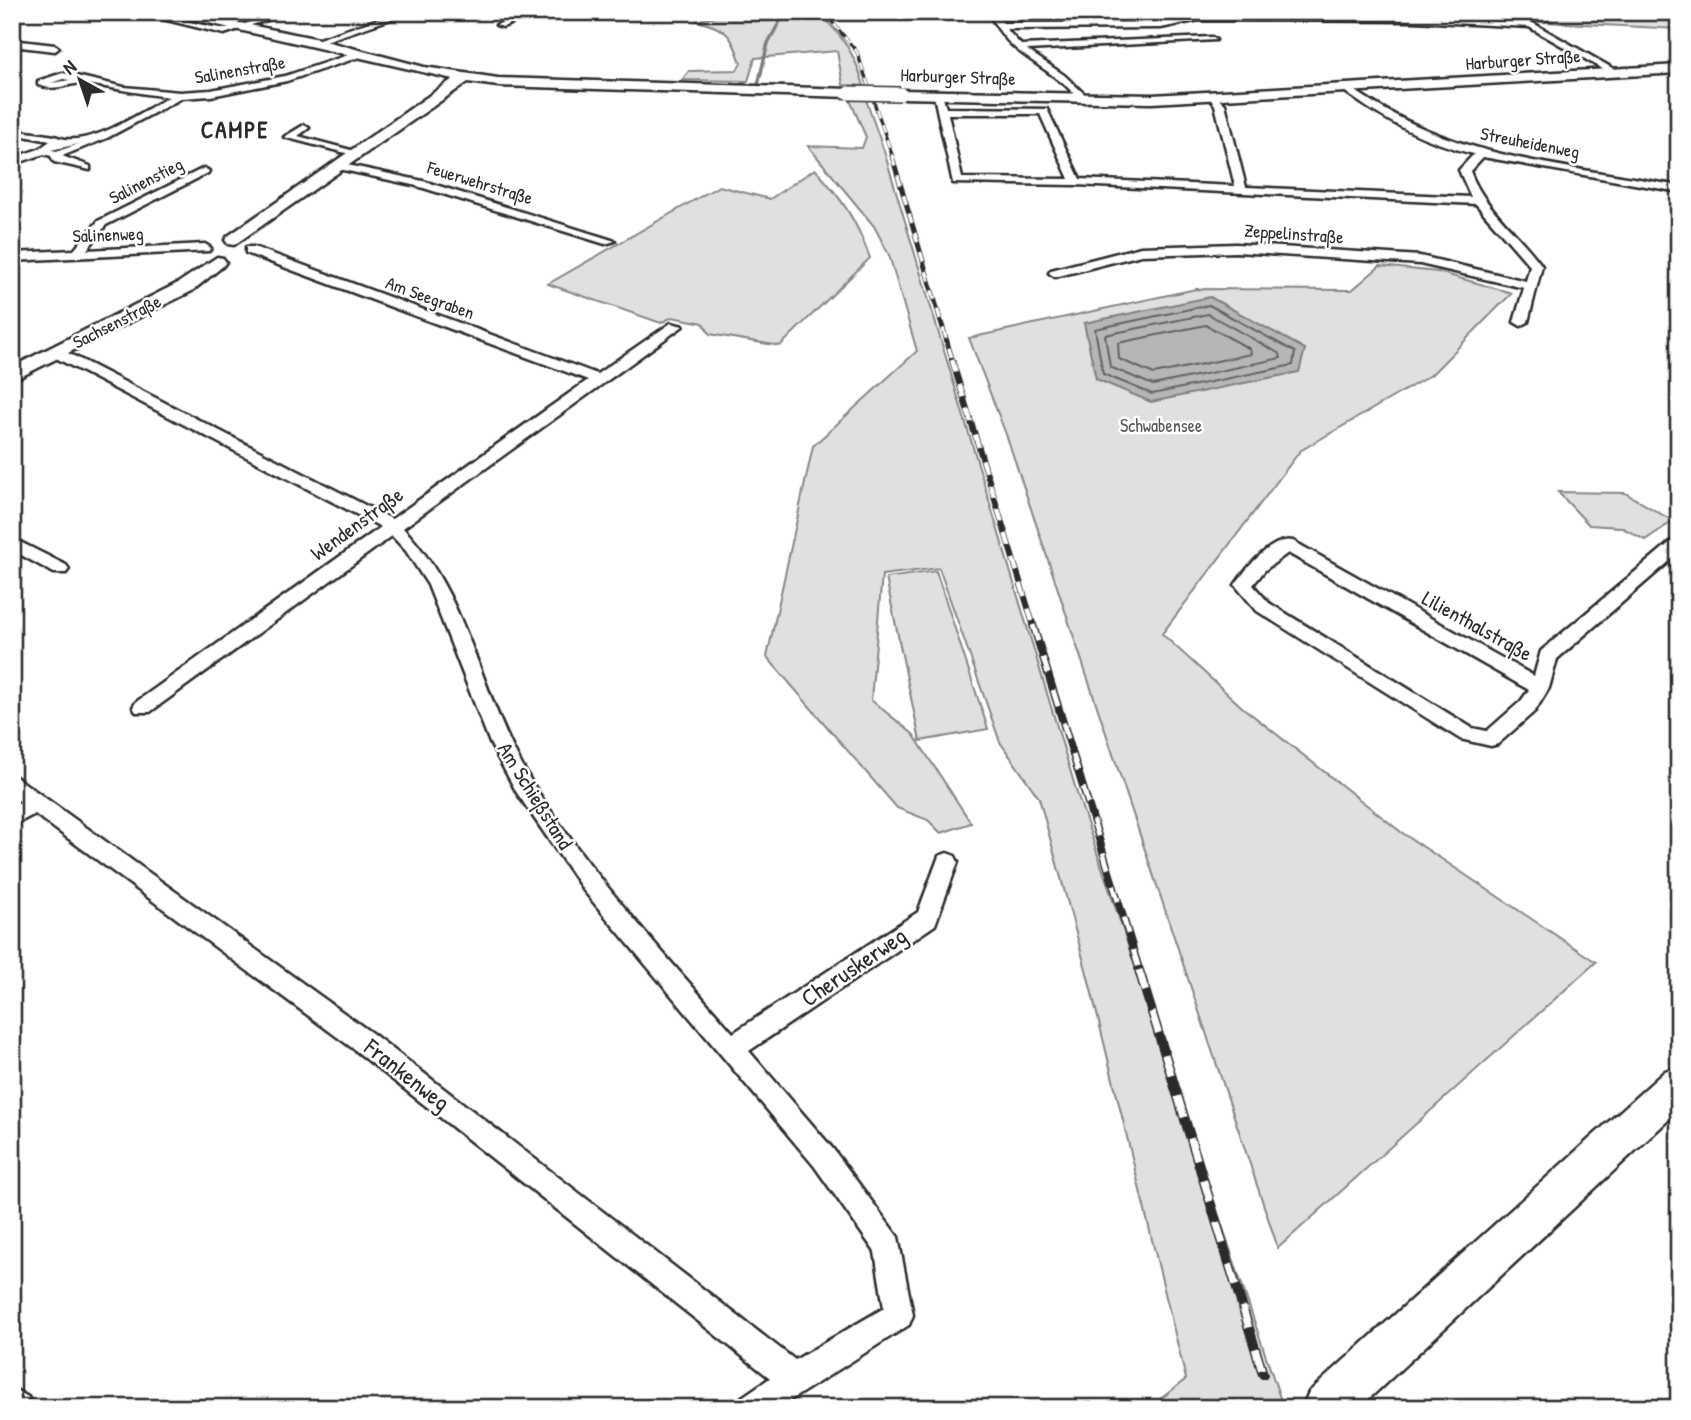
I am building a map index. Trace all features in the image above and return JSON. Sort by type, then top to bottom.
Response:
[{"type":"main road","name":"Harburger Straße","points":[[167,12],[314,42],[464,78],[535,85],[1085,99],[1213,96],[1679,69]]},
{"type":"main road","points":[[211,255],[464,78]]},
{"type":"main road","points":[[211,255],[234,259],[250,250],[250,244],[234,240]]},
{"type":"main road","name":"Sachsenstraße","points":[[12,375],[185,287],[211,255]]},
{"type":"main road","points":[[1325,1408],[1671,1091]]},
{"type":"street","name":"Harburger Straße","points":[[138,12],[206,25],[217,31],[242,27]]},
{"type":"street","points":[[242,27],[287,12]]},
{"type":"street","points":[[314,42],[408,12]]},
{"type":"street","points":[[500,25],[535,12]]},
{"type":"street","points":[[992,12],[998,26],[1016,48],[1071,82],[1085,99]]},
{"type":"street","points":[[998,26],[1161,24],[1199,17],[1414,19],[1531,25],[1616,73]]},
{"type":"street","points":[[1161,24],[1174,42]]},
{"type":"street","points":[[1016,48],[1212,40]]},
{"type":"street","points":[[12,43],[55,48]]},
{"type":"street","name":"Salinenstraße","points":[[81,81],[112,89],[180,96],[233,90],[287,78],[360,54]]},
{"type":"street","name":"Streuheidenweg","points":[[1347,89],[1398,126],[1480,154],[1679,189]]},
{"type":"street","points":[[12,162],[92,139],[180,96]]},
{"type":"street","points":[[939,96],[957,181],[1076,182],[1481,201]]},
{"type":"street","points":[[1213,96],[1220,104],[1241,190]]},
{"type":"street","points":[[941,111],[1044,111],[1076,182]]},
{"type":"street","points":[[304,128],[289,137],[357,153]]},
{"type":"street","points":[[17,132],[55,139],[58,160],[86,168]]},
{"type":"street","points":[[1480,154],[1464,170],[1469,188],[1495,220],[1524,247],[1535,266],[1521,322]]},
{"type":"street","name":"Feuerwehrstraße","points":[[338,166],[419,183],[609,241]]},
{"type":"street","name":"Salinenstieg","points":[[78,254],[102,223],[204,171]]},
{"type":"street","name":"Zeppelinstraße","points":[[1055,273],[1141,251],[1236,248],[1420,260],[1531,286]]},
{"type":"street","name":"Am Seegraben","points":[[250,250],[598,379]]},
{"type":"street","name":"Salinenweg","points":[[12,257],[78,254],[211,255]]},
{"type":"street","name":"Wendenstraße","points":[[143,707],[392,526],[676,326]]},
{"type":"street","name":"Am Schießstand","points":[[57,353],[392,526],[412,547],[437,585],[500,743],[524,787],[592,885],[824,1158],[888,1247],[899,1315],[794,1378]]},
{"type":"street","points":[[12,543],[60,569]]},
{"type":"street","name":"Lilienthalstraße","points":[[1540,688],[1287,545],[1259,566],[1244,585],[1263,607],[1467,734],[1491,739],[1528,706],[1540,688],[1548,656],[1679,544]]},
{"type":"street","name":"Frankenweg","points":[[12,782],[35,803],[364,1042],[794,1378]]},
{"type":"street","points":[[12,818],[35,803]]},
{"type":"street","name":"Cheruskerweg","points":[[732,1048],[927,918],[947,862]]},
{"type":"street","points":[[753,1408],[794,1378]]},
{"type":"street","points":[[12,1403],[17,1408]]},
{"type":"green space","points":[[818,12],[826,20],[852,55],[864,86],[843,85],[837,51],[755,58],[748,81],[682,80],[689,71],[737,70],[741,63],[731,39],[726,34],[697,21],[720,16]]},
{"type":"green space","points":[[1492,12],[1679,12],[1679,29],[1505,20]]},
{"type":"green space","points":[[850,100],[866,100],[883,148],[1077,793],[1281,1401],[1273,1408],[1149,1408],[1186,1379],[1087,973],[1039,798],[1000,742],[939,568],[882,575],[871,700],[913,734],[971,823],[941,833],[928,820],[897,808],[767,657],[813,446],[917,351],[889,255],[874,226],[808,146],[862,148],[866,137]]},
{"type":"green space","points":[[815,169],[847,210],[870,258],[780,346],[710,334],[703,323],[672,317],[661,323],[548,284],[719,186],[770,199]]},
{"type":"green space","points":[[1380,266],[1438,272],[1512,293],[1431,375],[1300,451],[1162,634],[1242,707],[1401,832],[1596,962],[1278,1248],[1007,437],[969,338],[1196,289],[1352,290]]},
{"type":"green space","points":[[1558,492],[1625,493],[1673,521],[1645,540],[1621,527],[1589,525]]},
{"type":"green space","points":[[936,571],[988,729],[920,741],[886,578]]},
{"type":"water","name":"Schwabensee","points":[[1210,297],[1305,349],[1299,372],[1151,402],[1096,379],[1084,323]]},
{"type":"waterway","points":[[758,85],[768,43],[785,12]]},
{"type":"railway","points":[[824,12],[857,52],[893,158]]},
{"type":"railway","points":[[892,156],[953,362]]},
{"type":"railway","points":[[952,360],[1034,627]]},
{"type":"railway","points":[[1033,625],[1140,972]]},
{"type":"railway","points":[[1139,970],[1263,1374]]},
{"type":"district","name":"CAMPE","points":[[235,130]]}]
